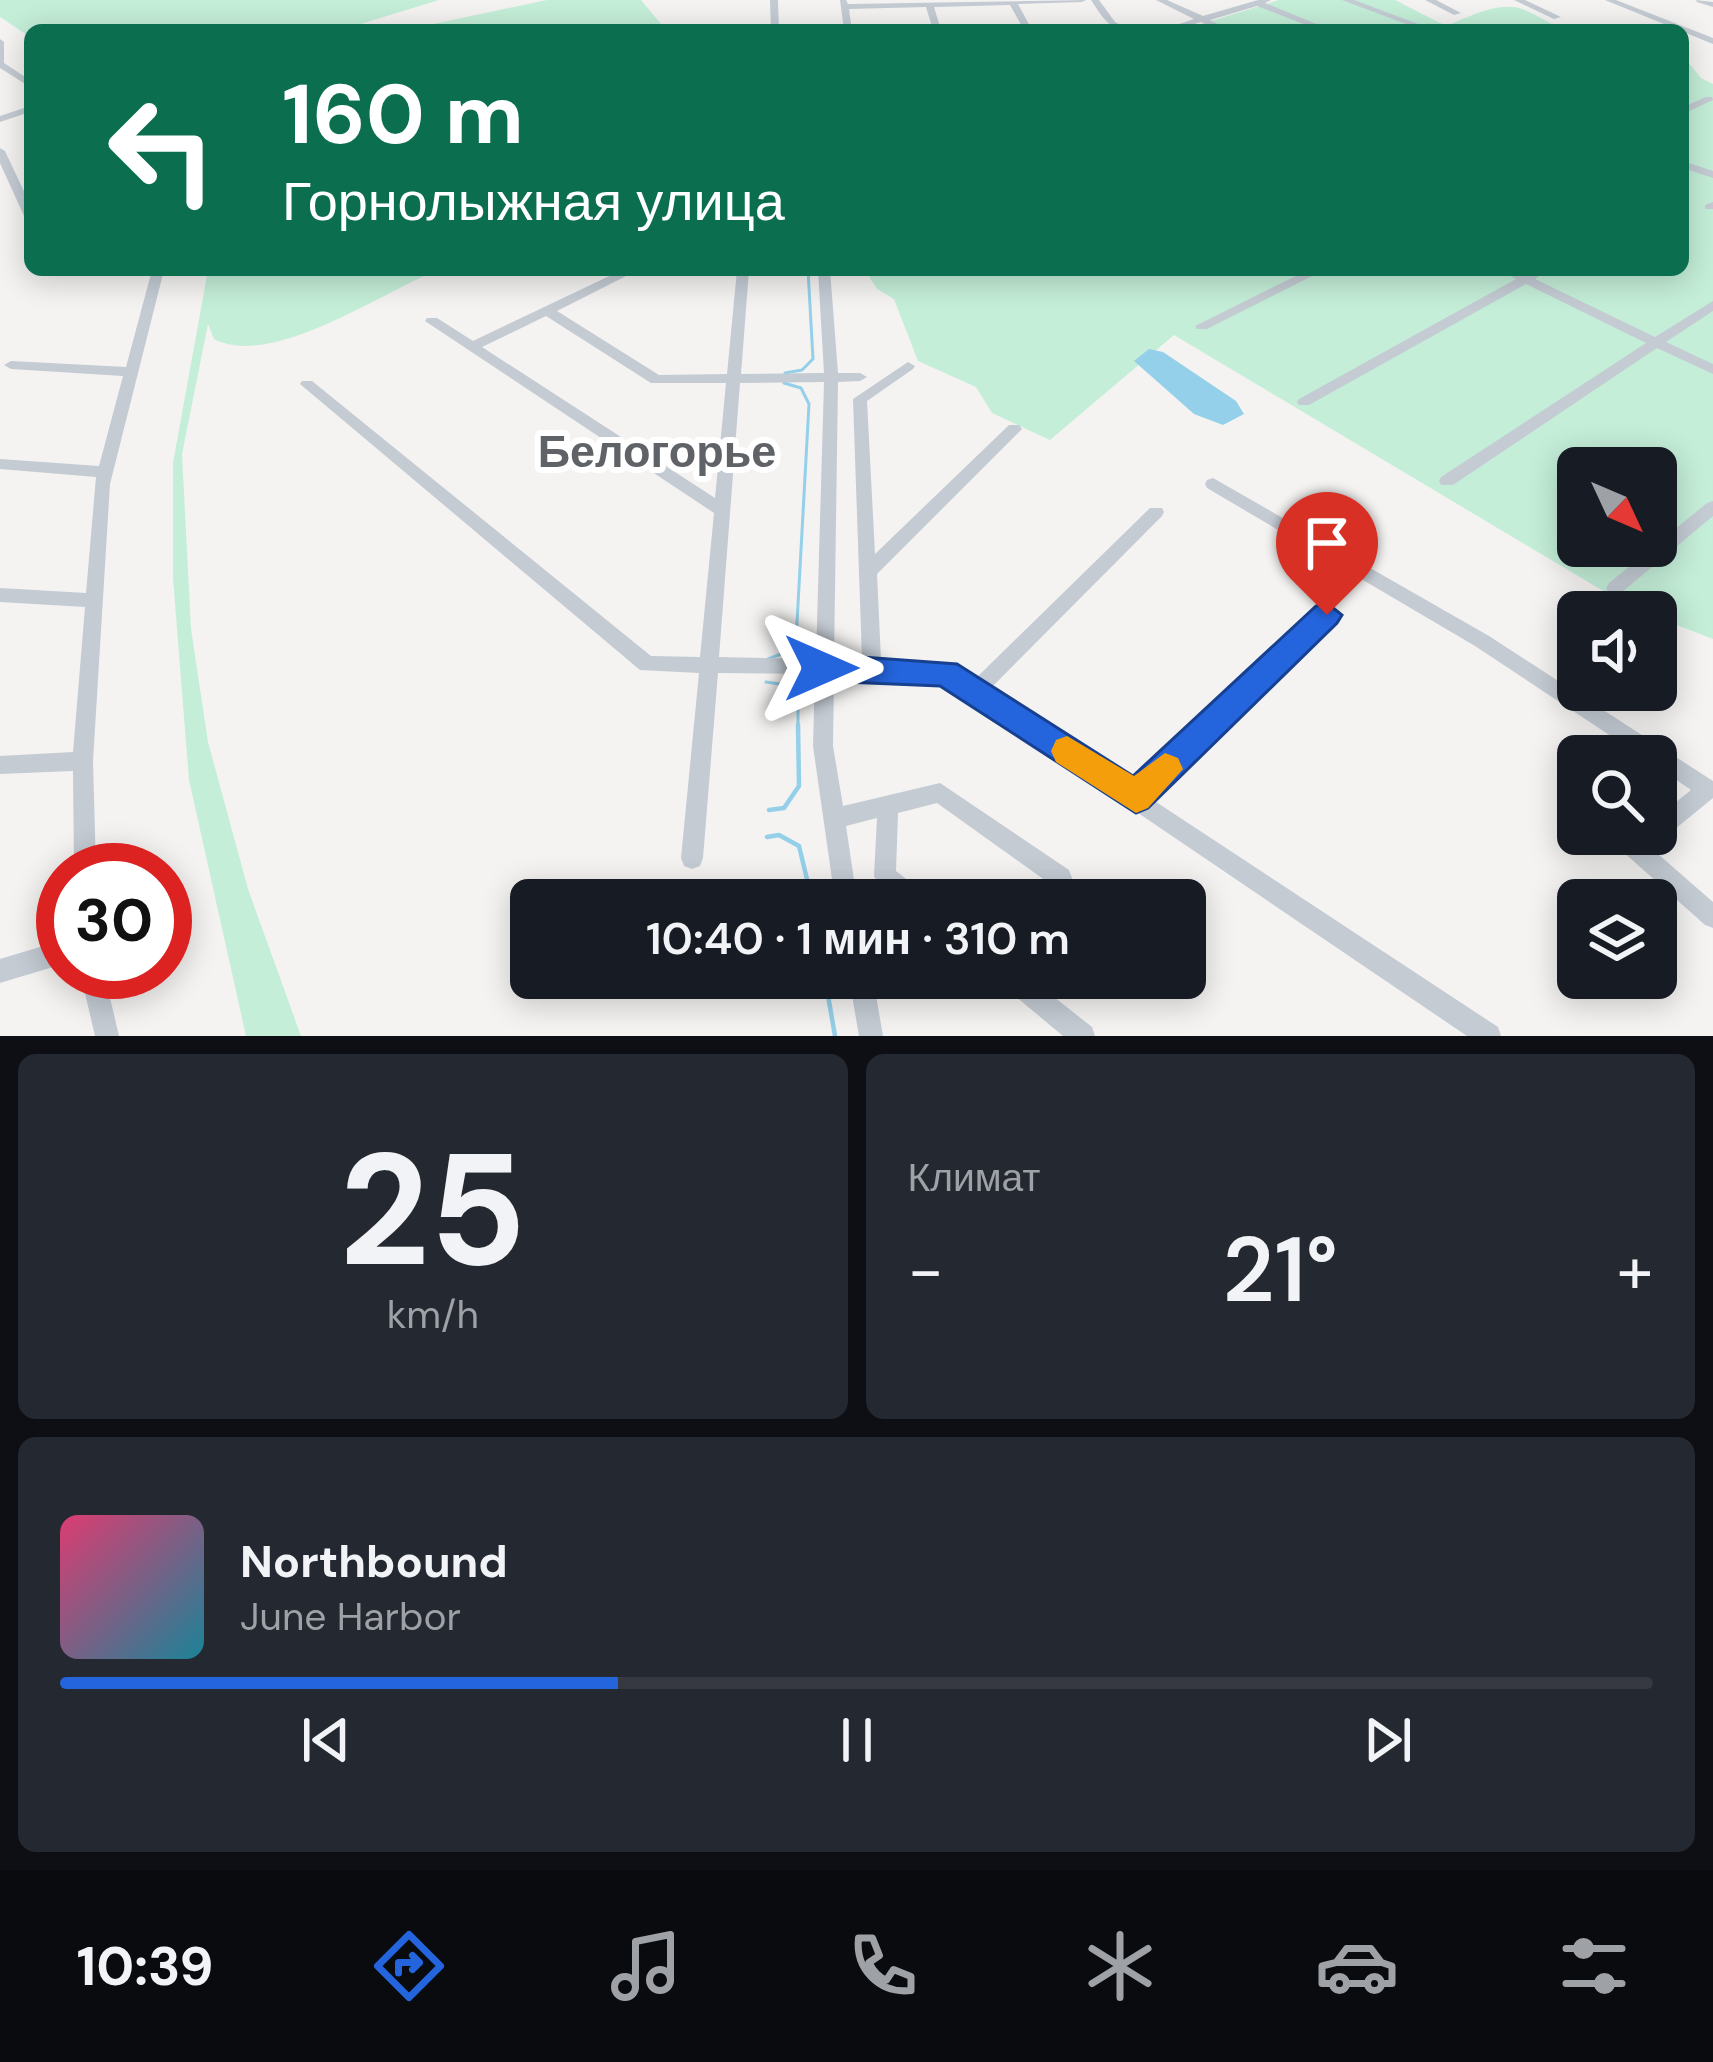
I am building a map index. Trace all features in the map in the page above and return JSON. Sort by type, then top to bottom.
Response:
[{"type":"street","points":[[843,3],[1082,0]]},
{"type":"street","points":[[1160,0],[1210,24]]},
{"type":"street","points":[[1346,0],[1413,24]]},
{"type":"street","points":[[1429,0],[1457,13]]},
{"type":"street","points":[[1518,0],[1557,17]]},
{"type":"street","points":[[1609,0],[1670,24]]},
{"type":"street","points":[[1700,0],[1713,5]]},
{"type":"street","points":[[1186,24],[1262,2],[1314,24]]},
{"type":"street","points":[[929,4],[935,24]]},
{"type":"street","points":[[0,42],[0,63],[24,80]]},
{"type":"street","points":[[16,75],[24,73]]},
{"type":"street","points":[[1689,108],[1709,99]]},
{"type":"street","points":[[0,151],[24,203]]},
{"type":"street","points":[[85,843],[83,761],[104,472],[157,276]]},
{"type":"street","points":[[474,346],[620,276]]},
{"type":"street","points":[[692,858],[743,276]]},
{"type":"street","points":[[824,276],[831,377],[821,668],[832,819],[843,879]]},
{"type":"street","points":[[1202,326],[1306,276]]},
{"type":"street","points":[[1519,276],[1713,370]]},
{"type":"street","points":[[1304,402],[1531,276]]},
{"type":"street","points":[[1447,481],[1713,305]]},
{"type":"street","points":[[547,311],[656,380],[860,377]]},
{"type":"street","points":[[432,321],[722,510]]},
{"type":"street","points":[[10,365],[133,372]]},
{"type":"street","points":[[872,667],[860,399],[908,366]]},
{"type":"street","points":[[307,384],[647,664],[872,667],[946,674],[976,689],[1489,1036]]},
{"type":"street","points":[[868,572],[1014,429]]},
{"type":"street","points":[[0,464],[104,472]]},
{"type":"street","points":[[1213,484],[1482,641],[1709,786],[1677,810]]},
{"type":"street","points":[[1615,588],[1713,507]]},
{"type":"street","points":[[976,689],[1156,512]]},
{"type":"street","points":[[0,595],[92,600]]},
{"type":"street","points":[[1136,797],[1327,615]]},
{"type":"street","points":[[0,765],[83,761]]},
{"type":"street","points":[[832,819],[940,793],[1061,878]]},
{"type":"street","points":[[888,805],[890,879]]},
{"type":"street","points":[[1656,855],[1713,917]]},
{"type":"street","points":[[0,971],[36,960]]},
{"type":"street","points":[[98,999],[107,1036]]},
{"type":"street","points":[[865,999],[872,1036]]},
{"type":"street","points":[[1037,999],[1083,1036]]},
{"type":"green space","points":[[0,0],[439,0],[361,24],[24,24],[24,33],[0,17]]},
{"type":"green space","points":[[547,0],[641,0],[661,24],[433,24]]},
{"type":"green space","points":[[1279,0],[1395,0],[1442,24],[1201,24]]},
{"type":"green space","points":[[1503,7],[1528,11],[1553,24],[1451,24]]},
{"type":"green space","points":[[1689,63],[1713,84],[1713,639],[1677,625],[1677,591],[1603,591],[1563,567],[1677,567],[1677,447],[1557,447],[1557,563],[1174,335],[1050,440],[992,413],[976,387],[918,361],[894,299],[877,289],[869,276],[1689,276]]},
{"type":"green space","points":[[207,276],[426,276],[326,324],[265,344],[238,346],[214,339],[208,324],[182,454],[191,629],[208,742],[248,889],[301,1036],[246,1036],[189,780],[173,578],[173,463]]},
{"type":"water","points":[[1149,349],[1163,352],[1236,401],[1244,414],[1223,425],[1194,414],[1134,361]]},
{"type":"waterway","points":[[785,373],[802,370],[813,359],[808,276]]},
{"type":"waterway","points":[[768,659],[789,651],[796,641],[809,404],[801,388],[784,383]]},
{"type":"waterway","points":[[766,682],[780,684],[798,701],[798,725]]},
{"type":"waterway","points":[[769,810],[784,808],[799,786],[798,725]]},
{"type":"waterway","points":[[767,837],[779,835],[799,846],[807,879]]},
{"type":"waterway","points":[[829,999],[835,1036]]},
{"type":"slow traffic","points":[[1067,751],[1136,797],[1165,769]]},
{"type":"district","name":"Белогорье","points":[[657,451]]},
{"type":"route","points":[[821,668],[916,668],[946,674],[976,689],[1136,797],[1327,615]]}]
